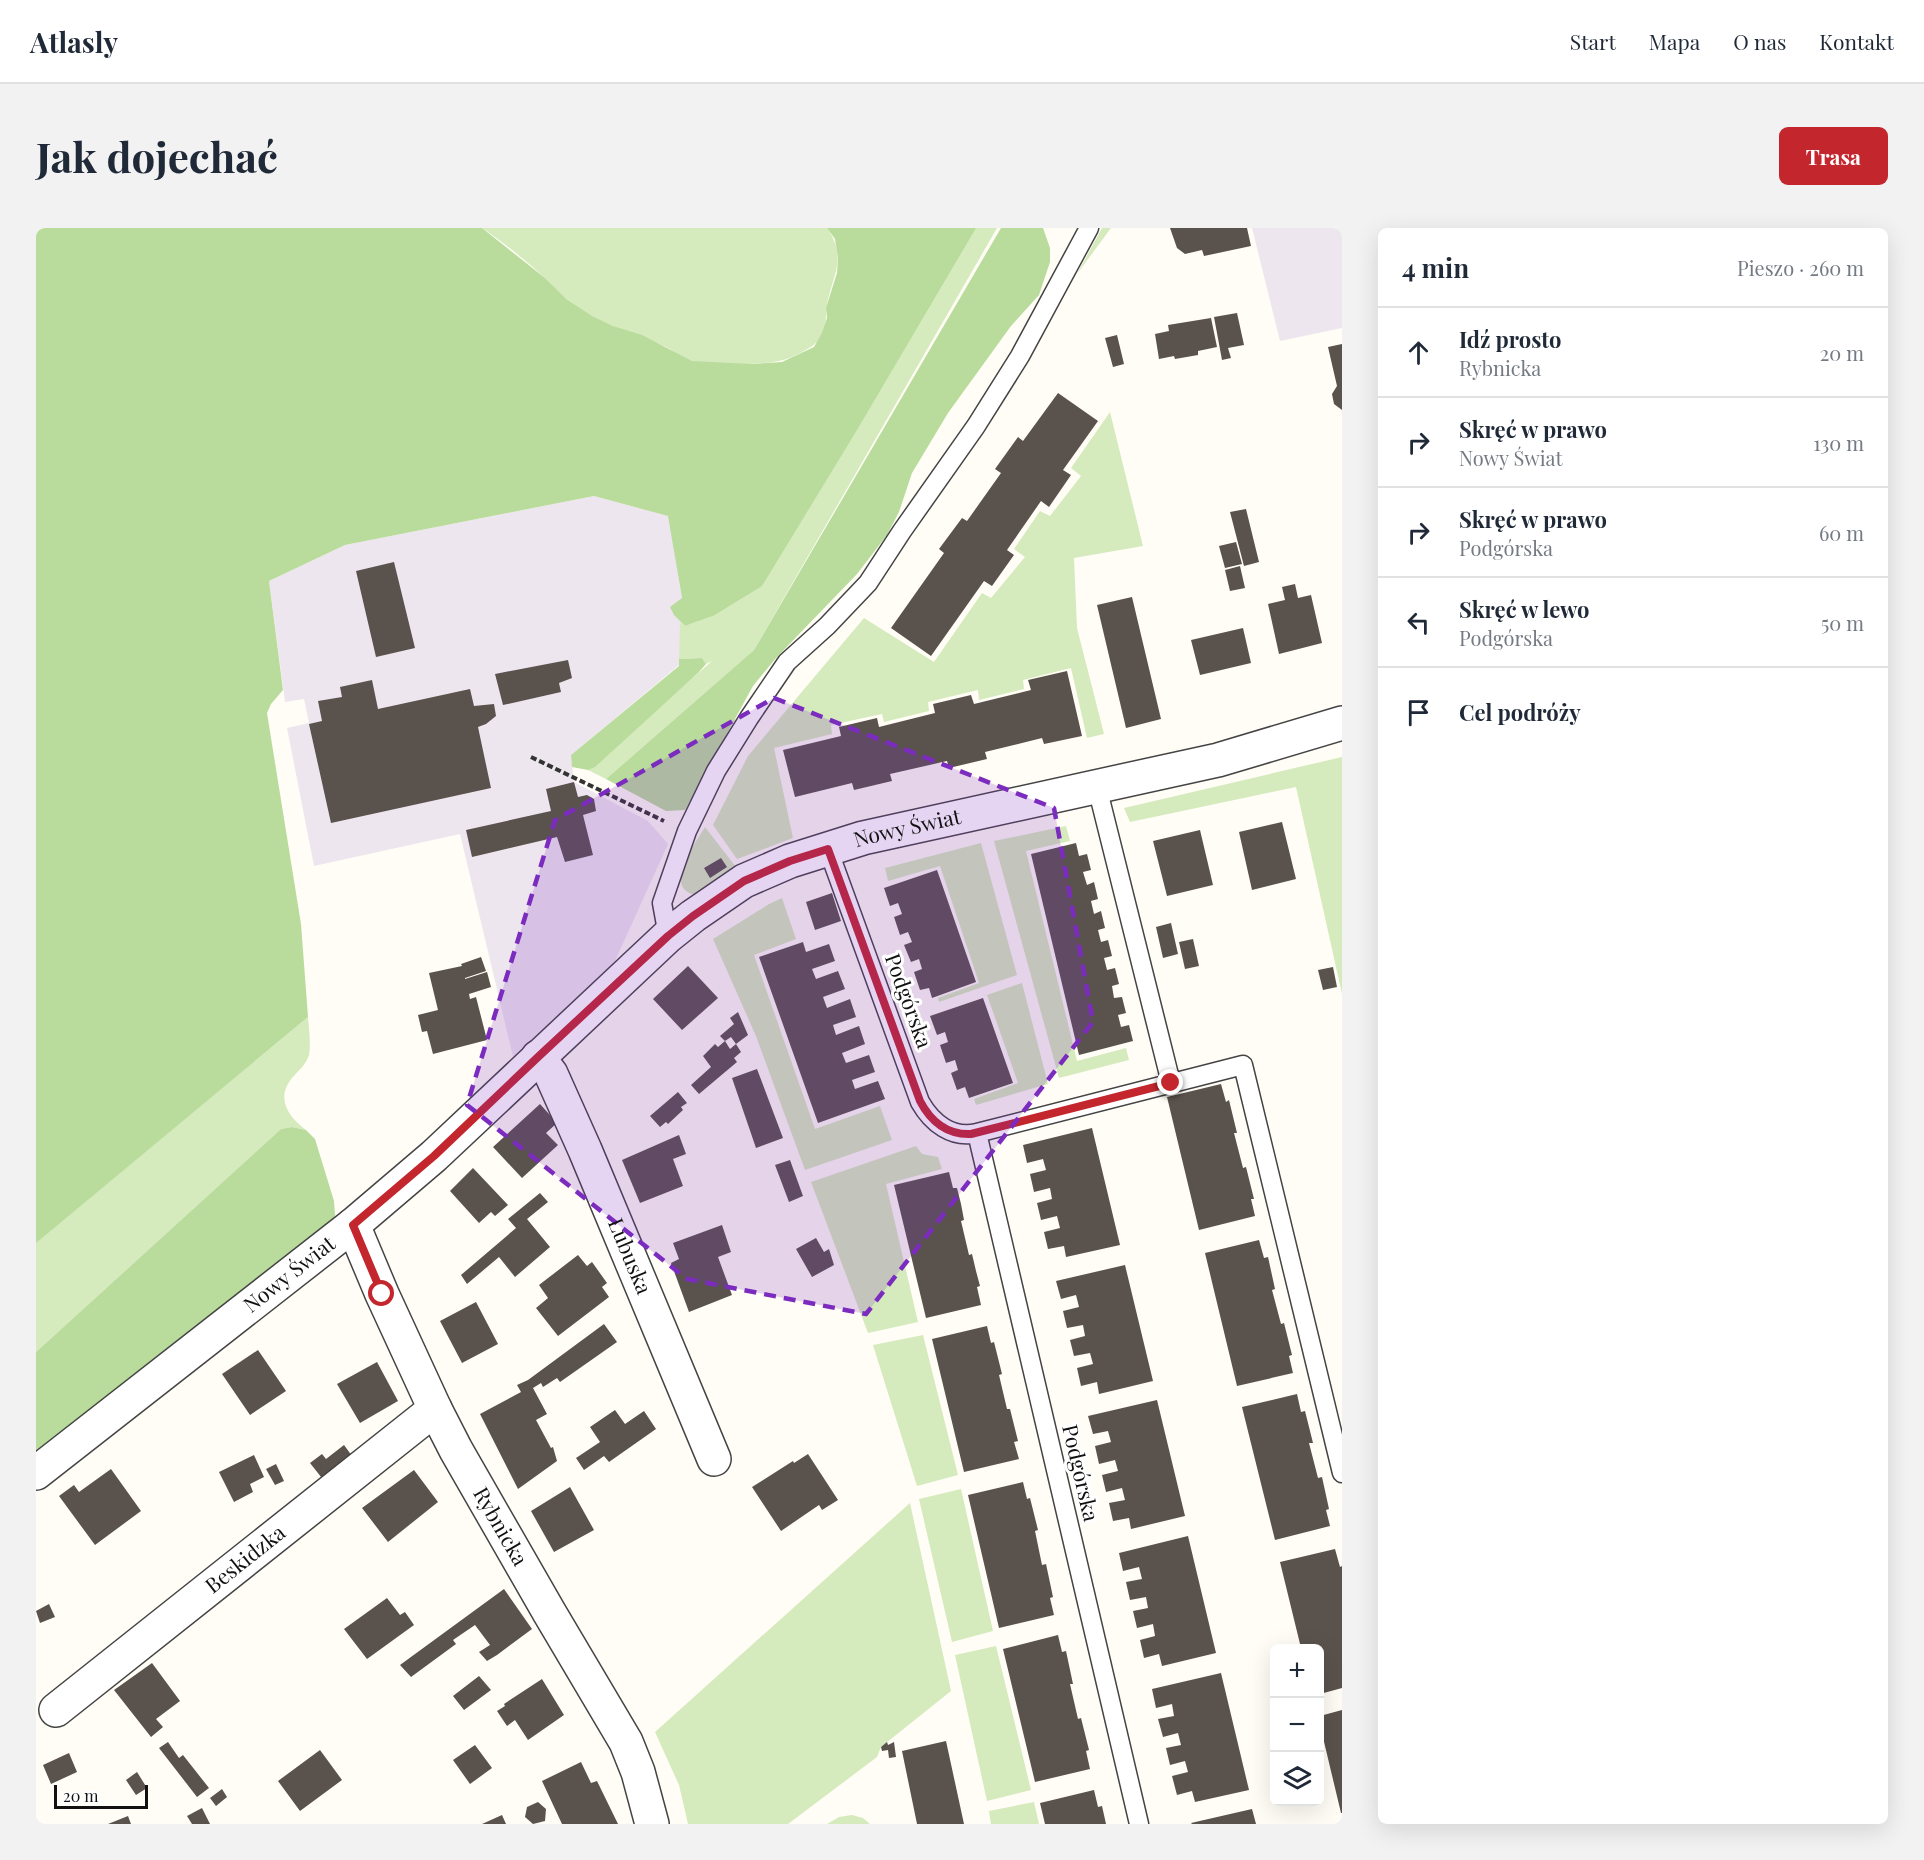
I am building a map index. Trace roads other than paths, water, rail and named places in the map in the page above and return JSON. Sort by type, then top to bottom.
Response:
[{"type":"street","name":"Nowy Świat","points":[[36,1473],[353,1225],[434,1156],[668,936],[711,902],[744,881],[790,861],[863,838],[1218,760],[1342,723]]},
{"type":"street","name":"Lubuska","points":[[538,1057],[551,1074],[585,1150],[714,1459]]},
{"type":"street","name":"Rybnicka","points":[[353,1225],[435,1409],[543,1602],[626,1742],[638,1772],[652,1824]]},
{"type":"street","name":"Beskidzka","points":[[56,1710],[435,1409]]},
{"type":"lane","points":[[668,936],[662,903],[687,831],[717,771],[748,718],[787,662],[868,583],[976,426],[1020,356],[1089,228]]},
{"type":"lane","points":[[1097,787],[1171,1083]]},
{"type":"lane","name":"Podgórska","points":[[828,849],[920,1101],[928,1115],[940,1126],[960,1135],[978,1133],[1243,1065],[1342,1473]]},
{"type":"lane","name":"Podgórska","points":[[978,1133],[1139,1824]]}]
